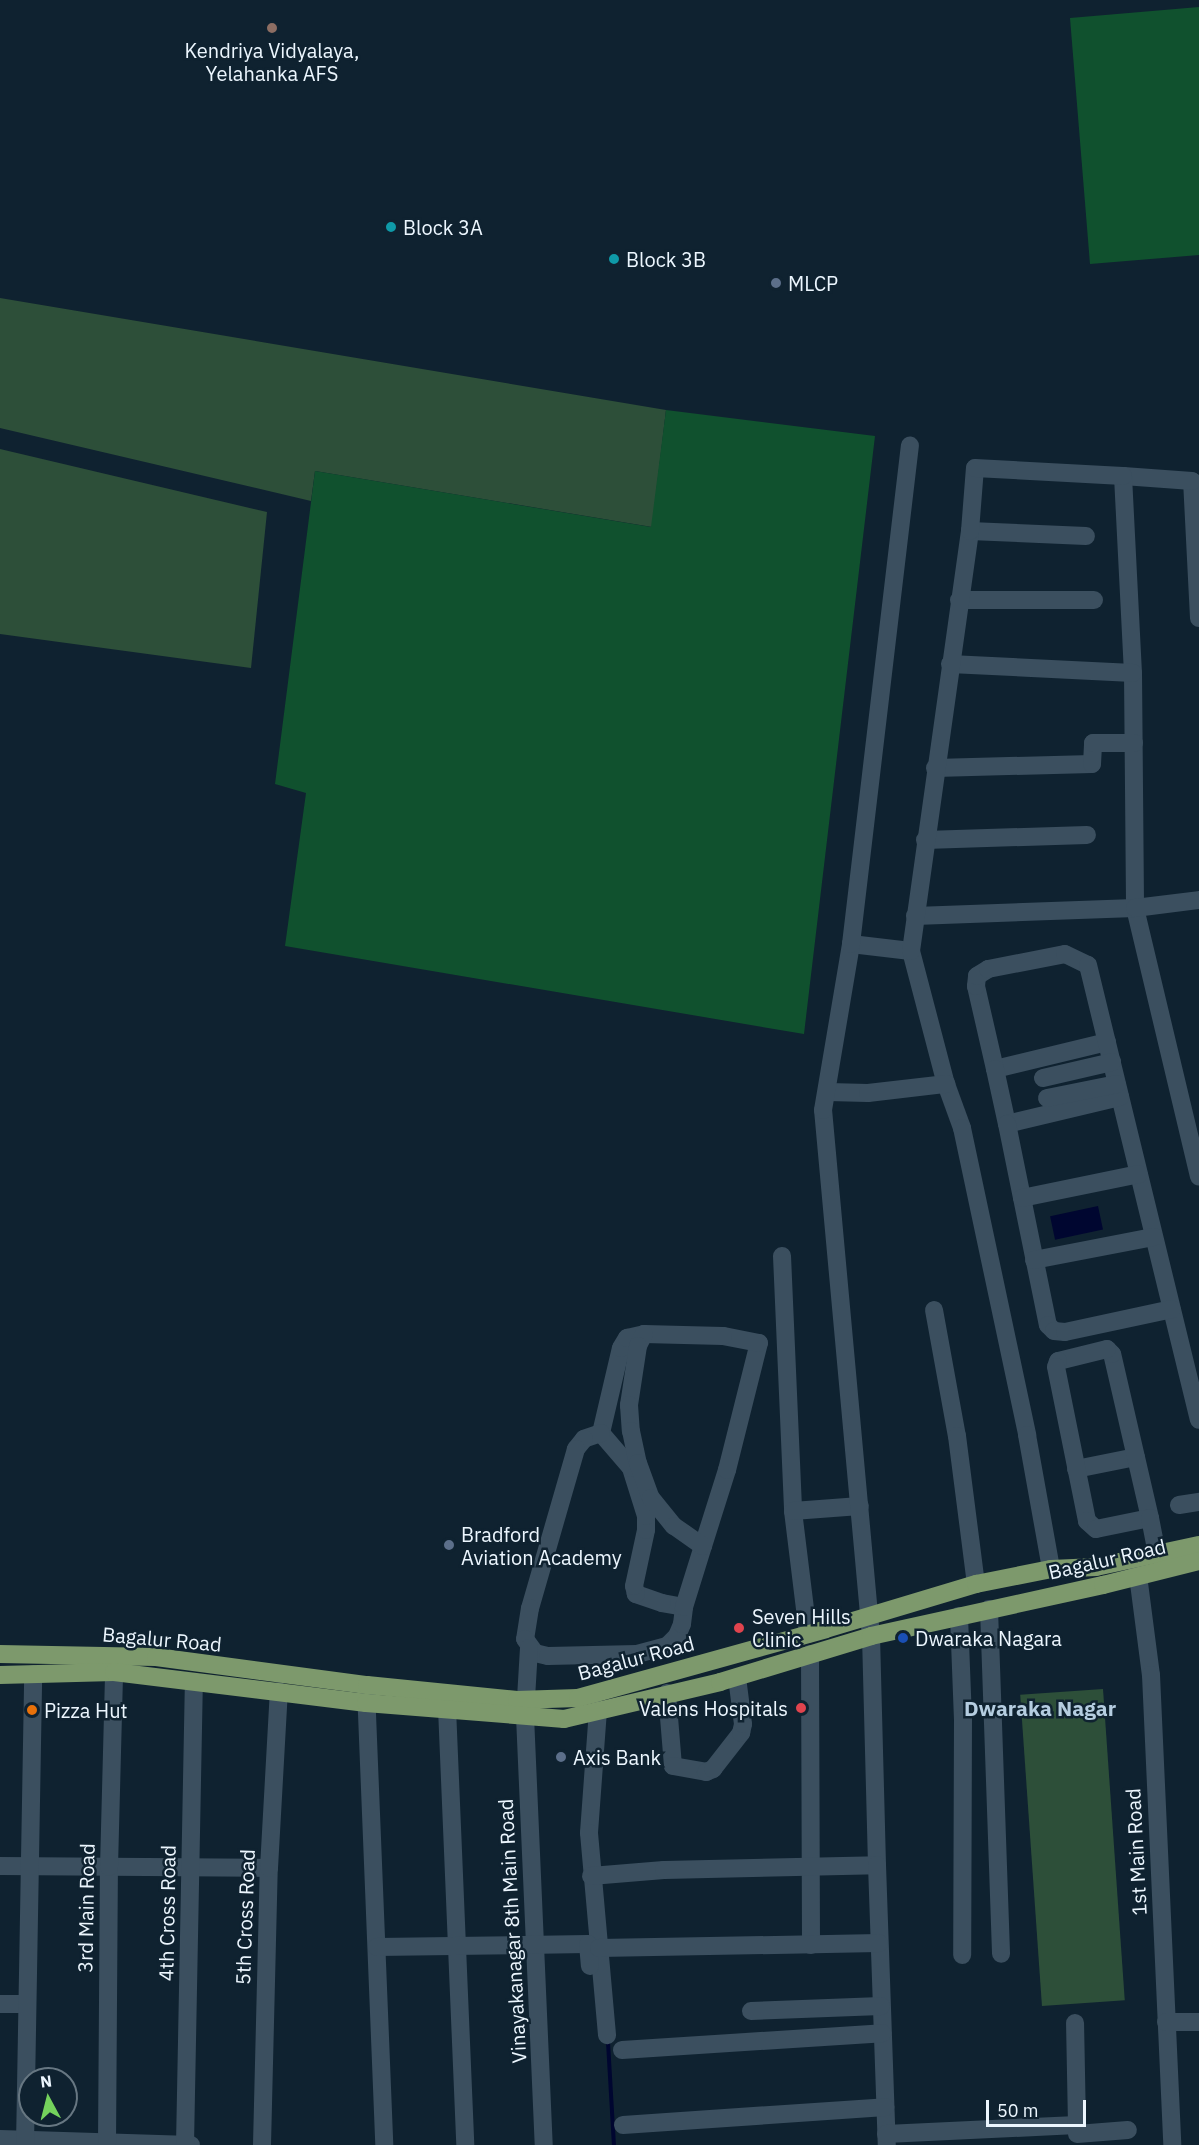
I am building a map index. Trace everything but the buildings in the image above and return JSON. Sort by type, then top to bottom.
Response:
[{"type":"main road","name":"Bagalur Road","points":[[0,1675],[114,1672],[366,1703],[447,1708],[525,1708],[578,1698],[667,1693],[737,1677],[872,1636],[1102,1585],[1157,1554],[1199,1545]]},
{"type":"main road","name":"Bagalur Road","points":[[0,1654],[156,1657],[525,1708],[564,1719],[598,1710],[639,1681],[976,1584],[1051,1569],[1199,1561]]},
{"type":"street","points":[[910,445],[851,944],[828,1092],[823,1110],[872,1636],[886,2139],[1077,2135],[1128,2130]]},
{"type":"street","points":[[1051,1569],[1027,1435],[962,1128],[946,1084],[911,951],[958,600],[970,531],[975,468],[1192,481],[1199,618]]},
{"type":"street","points":[[1123,476],[1133,673],[1135,908],[1199,1176]]},
{"type":"street","points":[[970,531],[1086,536]]},
{"type":"street","points":[[958,600],[1094,600]]},
{"type":"street","points":[[950,664],[1133,673]]},
{"type":"street","points":[[935,768],[1092,764],[1093,743],[1134,743]]},
{"type":"street","points":[[926,840],[1087,834]]},
{"type":"street","points":[[915,916],[1135,908],[1199,900]]},
{"type":"street","points":[[851,944],[911,951]]},
{"type":"street","points":[[1172,1309],[1065,1332],[1054,1331],[1048,1325],[976,986],[977,976],[988,969],[1065,954],[1079,958],[1088,965],[1154,1237],[1172,1309],[1199,1420]]},
{"type":"street","points":[[995,1069],[1107,1042]]},
{"type":"street","points":[[1043,1078],[1112,1062]]},
{"type":"street","points":[[828,1092],[868,1093],[946,1084]]},
{"type":"street","points":[[1047,1098],[1119,1091]]},
{"type":"street","points":[[1007,1124],[1119,1091]]},
{"type":"street","points":[[1022,1198],[1139,1174]]},
{"type":"street","points":[[1035,1260],[1154,1237]]},
{"type":"street","points":[[782,1256],[793,1511],[808,1634]]},
{"type":"street","points":[[934,1310],[957,1436],[976,1584]]},
{"type":"street","points":[[644,1334],[638,1346],[629,1405],[631,1431],[638,1463],[651,1498],[674,1526],[703,1546]]},
{"type":"street","points":[[529,1648],[535,1653],[548,1656],[637,1653],[667,1646],[677,1636],[682,1624],[684,1607],[727,1470],[759,1342],[723,1336],[644,1334],[627,1338],[621,1348],[601,1433],[631,1468],[646,1516],[634,1587],[636,1594],[662,1603],[684,1607]]},
{"type":"street","points":[[1150,1518],[1096,1529],[1091,1527],[1087,1521],[1056,1367],[1058,1360],[1107,1349],[1112,1354],[1150,1518],[1157,1554]]},
{"type":"street","name":"Vinayakanagar 8th Main Road","points":[[544,2145],[525,1708],[529,1648],[525,1639],[530,1608],[576,1449],[584,1439],[601,1433]]},
{"type":"street","points":[[1076,1470],[1136,1457]]},
{"type":"street","points":[[1179,1505],[1199,1502]]},
{"type":"street","points":[[793,1511],[860,1506]]},
{"type":"street","name":"1st Main Road","points":[[1137,1566],[1151,1675],[1172,2145]]},
{"type":"street","points":[[989,1609],[1001,1954]]},
{"type":"street","points":[[959,1616],[963,1719],[962,1955]]},
{"type":"street","points":[[667,1646],[673,1672]]},
{"type":"street","points":[[637,1653],[639,1681]]},
{"type":"street","points":[[810,1654],[811,1945]]},
{"type":"street","name":"3rd Main Road","points":[[107,2143],[109,1867],[114,1672]]},
{"type":"street","points":[[25,2143],[33,1674]]},
{"type":"street","points":[[667,1693],[673,1766],[706,1772],[713,1769],[741,1733],[743,1724],[737,1677]]},
{"type":"street","name":"4th Cross Road","points":[[185,2145],[194,1682]]},
{"type":"street","points":[[367,1685],[384,2145]]},
{"type":"street","name":"5th Cross Road","points":[[262,2145],[268,1868],[279,1691]]},
{"type":"street","points":[[447,1708],[465,2145]]},
{"type":"street","points":[[377,1947],[588,1944],[602,2037],[599,1948],[589,1833],[598,1710]]},
{"type":"street","points":[[591,1875],[664,1870],[877,1865]]},
{"type":"street","points":[[0,1866],[268,1868]]},
{"type":"street","points":[[599,1948],[879,1943]]},
{"type":"street","points":[[0,2004],[27,2004]]},
{"type":"street","points":[[751,2011],[881,2006]]},
{"type":"street","points":[[1166,2022],[1199,2022]]},
{"type":"street","points":[[1075,2023],[1077,2135]]},
{"type":"street","points":[[622,2050],[882,2033]]},
{"type":"street","points":[[623,2125],[885,2107]]},
{"type":"street","points":[[0,2139],[25,2143],[191,2145]]},
{"type":"green space","points":[[1199,7],[1199,255],[1090,264],[1070,18]]},
{"type":"green space","points":[[0,298],[666,410],[652,527],[315,471],[311,501],[0,428]]},
{"type":"green space","points":[[666,410],[875,436],[804,1034],[285,946],[306,793],[275,784],[315,471],[651,527]]},
{"type":"green space","points":[[0,449],[267,512],[251,668],[0,634]]},
{"type":"green space","points":[[1103,1689],[1125,2000],[1042,2006],[1020,1695]]},
{"type":"water","points":[[1098,1206],[1103,1229],[1055,1240],[1050,1216]]},
{"type":"waterway","points":[[608,2042],[614,2145]]},
{"type":"place","name":"Kendriya Vidyalaya, Yelahanka AFS","points":[[272,28]]},
{"type":"place","name":"Block 3A","points":[[391,227]]},
{"type":"place","name":"Block 3B","points":[[614,259]]},
{"type":"place","name":"MLCP","points":[[776,283]]},
{"type":"place","name":"Bradford Aviation Academy","points":[[449,1545]]},
{"type":"place","name":"Seven Hills Clinic","points":[[739,1628]]},
{"type":"place","name":"Dwaraka Nagara","points":[[903,1638]]},
{"type":"place","name":"Valens Hospitals","points":[[801,1708]]},
{"type":"place","name":"Pizza Hut","points":[[32,1710]]},
{"type":"place","name":"Axis Bank","points":[[561,1757]]},
{"type":"district","name":"Dwaraka Nagar","points":[[1040,1708]]}]
